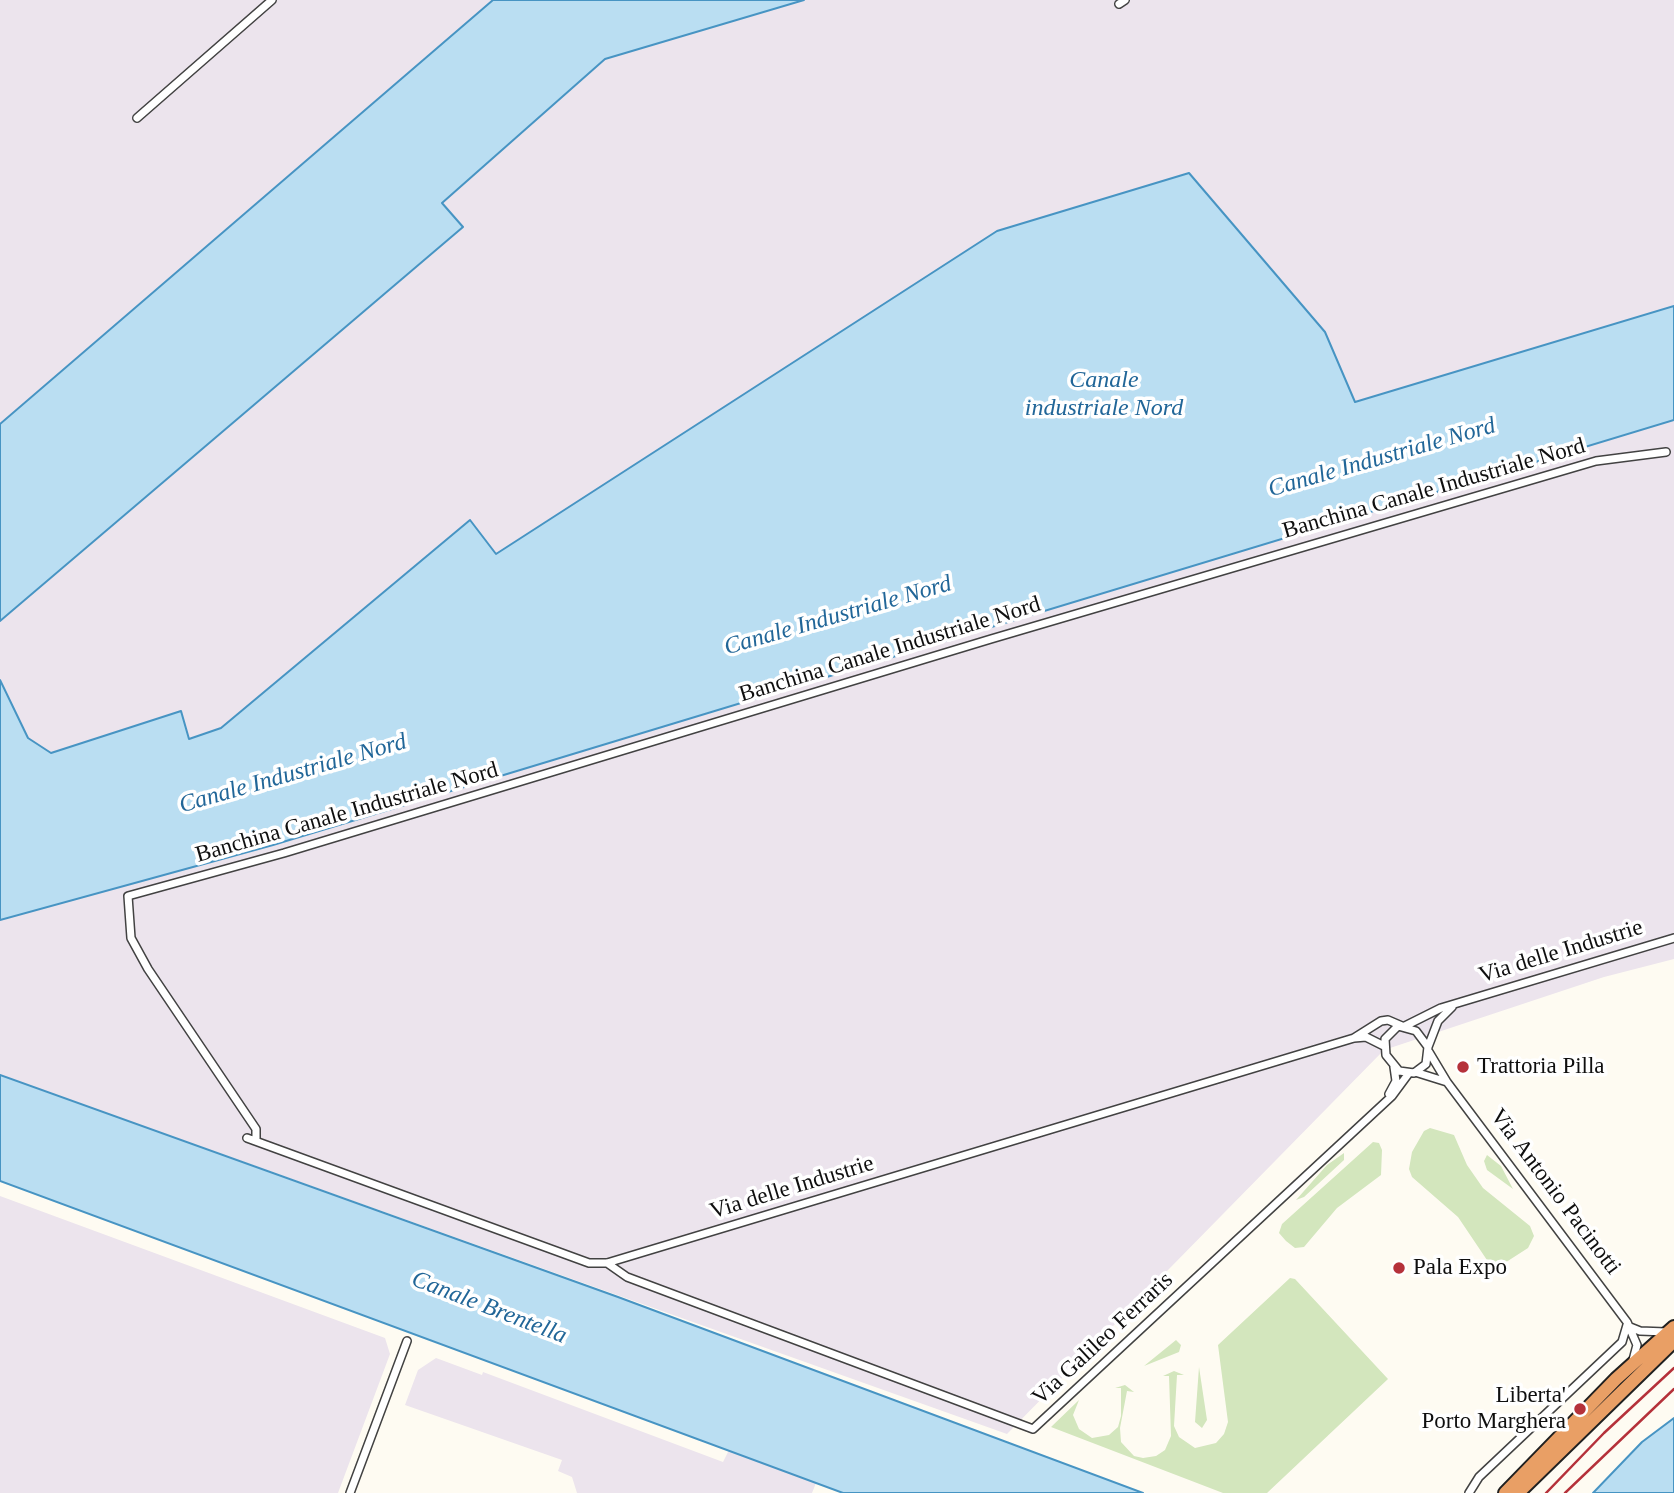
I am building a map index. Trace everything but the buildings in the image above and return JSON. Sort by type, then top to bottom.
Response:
[{"type":"highway","points":[[1505,1493],[1632,1364],[1672,1333]]},
{"type":"highway","points":[[1518,1493],[1625,1385],[1672,1333]]},
{"type":"street","points":[[137,118],[272,0]]},
{"type":"street","name":"Banchina Canale Industriale Nord","points":[[252,1139],[256,1129],[148,969],[131,938],[128,896],[284,853],[1597,461],[1666,452]]},
{"type":"street","name":"Via delle Industrie","points":[[252,1139],[589,1263],[607,1263],[1354,1038],[1381,1021],[1388,1020],[1404,1026],[1434,1011],[1674,938]]},
{"type":"street","name":"Via delle Industrie","points":[[1429,1049],[1442,1016],[1459,1003]]},
{"type":"street","points":[[1384,1046],[1388,1034],[1404,1026],[1416,1031],[1429,1049],[1426,1064],[1412,1072]]},
{"type":"street","points":[[1354,1038],[1366,1037],[1384,1046],[1394,1067],[1447,1082]]},
{"type":"street","name":"Via Antonio Pacinotti","points":[[1429,1049],[1447,1082],[1628,1324],[1637,1345],[1632,1364]]},
{"type":"street","name":"Via Galileo Ferraris","points":[[1380,1105],[1394,1086],[1394,1067]]},
{"type":"street","name":"Via Galileo Ferraris","points":[[607,1263],[627,1277],[1033,1429],[1392,1096],[1412,1072]]},
{"type":"street","points":[[1469,1493],[1479,1477],[1622,1342],[1628,1324],[1640,1331],[1672,1333]]},
{"type":"street","points":[[350,1493],[407,1340]]},
{"type":"shaded area","points":[[0,0],[493,0],[0,424]]},
{"type":"shaded area","points":[[804,0],[1674,0],[1674,306],[1355,402],[1325,332],[1189,173],[997,231],[496,554],[470,520],[221,728],[188,740],[181,712],[51,753],[28,738],[0,680],[0,621],[462,228],[441,203],[605,59]]},
{"type":"shaded area","points":[[1674,420],[1674,959],[1604,977],[1384,1050],[1007,1434],[0,1075],[0,920],[273,845]]},
{"type":"shaded area","points":[[0,1196],[385,1338],[390,1354],[338,1493],[0,1493]]},
{"type":"shaded area","points":[[436,1358],[482,1375],[483,1372],[723,1462],[729,1450],[816,1483],[812,1493],[577,1493],[572,1477],[558,1471],[562,1460],[405,1405],[418,1370]]},
{"type":"green space","points":[[1430,1128],[1454,1135],[1467,1165],[1483,1188],[1530,1226],[1534,1236],[1528,1248],[1500,1266],[1491,1266],[1458,1217],[1412,1177],[1409,1169],[1412,1152],[1424,1131]]},
{"type":"green space","points":[[1373,1142],[1379,1143],[1382,1150],[1381,1175],[1337,1208],[1304,1247],[1295,1248],[1286,1241],[1279,1233],[1282,1224]]},
{"type":"green space","points":[[1344,1153],[1344,1160],[1304,1197],[1296,1200],[1327,1165]]},
{"type":"green space","points":[[1487,1155],[1501,1166],[1513,1189],[1487,1170],[1484,1161]]},
{"type":"green space","points":[[1290,1278],[1295,1279],[1388,1379],[1267,1493],[1223,1493],[1051,1427],[1079,1400],[1073,1415],[1079,1429],[1092,1438],[1109,1435],[1118,1427],[1121,1416],[1121,1388],[1115,1388],[1125,1385],[1134,1392],[1127,1391],[1120,1428],[1121,1442],[1134,1456],[1156,1456],[1165,1450],[1171,1436],[1169,1376],[1163,1376],[1174,1371],[1184,1375],[1177,1375],[1174,1426],[1179,1437],[1195,1448],[1216,1443],[1224,1434],[1228,1422],[1218,1345]]},
{"type":"green space","points":[[1176,1340],[1181,1345],[1179,1352],[1144,1366]]},
{"type":"green space","points":[[1199,1367],[1207,1420],[1202,1428],[1195,1422]]},
{"type":"water","points":[[493,0],[804,0],[605,59],[442,203],[463,227],[0,621],[0,424]]},
{"type":"water","name":"Canale industriale Nord","points":[[1189,173],[1325,332],[1355,402],[1674,306],[1674,420],[273,845],[0,920],[0,680],[28,738],[51,753],[181,711],[189,739],[221,728],[470,520],[496,554],[997,231]]},
{"type":"water","name":"Canale Brentella","points":[[0,1075],[618,1297],[1143,1493],[843,1493],[0,1181]]},
{"type":"water","points":[[1674,1418],[1674,1493],[1593,1493],[1642,1442]]},
{"type":"railway","points":[[1546,1493],[1604,1433],[1674,1368]]},
{"type":"railway","points":[[1565,1493],[1674,1389]]},
{"type":"place","name":"Trattoria Pilla","points":[[1463,1067]]},
{"type":"place","name":"Pala Expo","points":[[1399,1268]]},
{"type":"place","name":"Liberta' Porto Marghera","points":[[1580,1409]]},
{"type":"water label","name":"Canale Industriale Nord","points":[[1382,458]]},
{"type":"water label","name":"Canale Industriale Nord","points":[[838,616]]},
{"type":"water label","name":"Canale Industriale Nord","points":[[293,774]]}]
